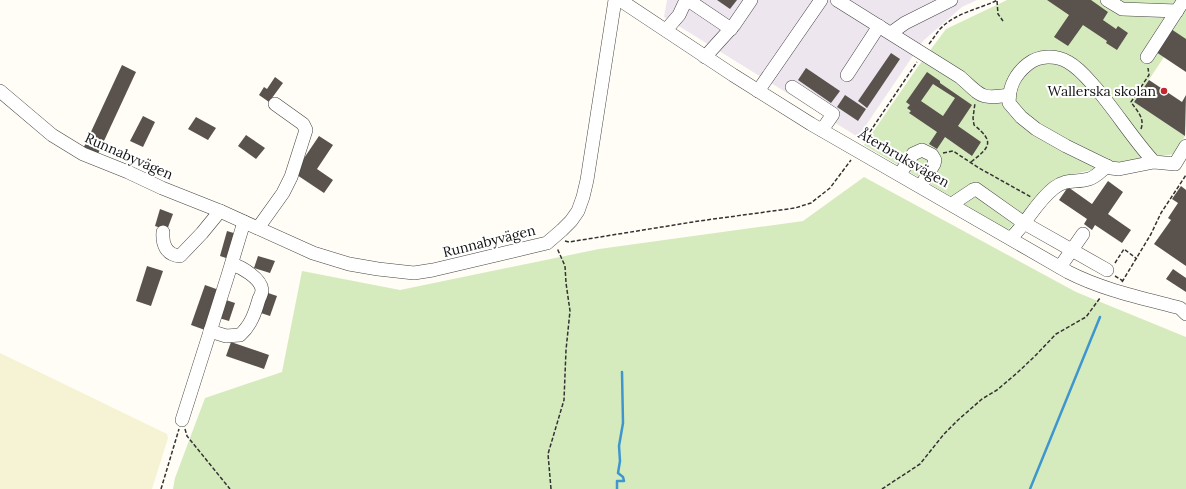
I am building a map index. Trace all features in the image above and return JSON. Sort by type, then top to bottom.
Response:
[{"type":"street","name":"Runnabyvägen","points":[[0,91],[52,135],[83,154],[220,211],[313,253],[349,264],[414,273],[453,266],[536,247],[553,239],[571,221],[578,211],[583,197],[615,0]]},
{"type":"street","name":"Återbruksvägen","points":[[620,0],[758,91],[822,130],[1082,279],[1111,290],[1180,308],[1186,314]]},
{"type":"street","points":[[666,30],[679,15],[687,0],[706,5],[731,29]]},
{"type":"street","points":[[705,56],[731,29],[751,0]]},
{"type":"street","points":[[758,91],[821,0]]},
{"type":"street","points":[[838,0],[960,77],[976,92],[994,98],[1009,95]]},
{"type":"street","points":[[891,33],[905,23],[951,0]]},
{"type":"street","points":[[1107,0],[1122,9],[1143,11],[1177,11]]},
{"type":"street","points":[[1147,57],[1184,0]]},
{"type":"street","points":[[847,75],[880,26]]},
{"type":"street","points":[[1154,162],[1087,77],[1069,62],[1058,58],[1047,57],[1034,60],[1018,74],[1010,86],[1009,104],[1021,117],[1036,129],[1066,146],[1107,166],[1120,168],[1154,162],[1176,164],[1186,146]]},
{"type":"street","points":[[792,87],[833,114],[822,130]]},
{"type":"street","points":[[258,228],[283,193],[291,177],[306,130],[303,124],[275,104]]},
{"type":"street","points":[[900,174],[913,154],[922,150],[932,155],[935,160],[934,164],[922,186]]},
{"type":"street","points":[[1011,238],[1040,202],[1053,189],[1069,180],[1091,178],[1107,166]]},
{"type":"street","points":[[952,204],[976,189],[1024,223],[1107,270]]},
{"type":"street","points":[[163,232],[164,244],[167,251],[173,256],[180,256],[220,211]]},
{"type":"street","points":[[182,420],[244,222]]},
{"type":"street","points":[[1060,266],[1082,234]]},
{"type":"street","points":[[210,331],[226,336],[240,335],[251,321],[262,290],[258,282],[244,268],[232,264]]},
{"type":"path","points":[[553,239],[569,242],[699,221],[795,208],[811,202],[830,188],[858,150],[923,53],[948,22],[998,0],[998,14],[1003,21]]},
{"type":"path","points":[[1134,138],[1140,132],[1143,124],[1142,118],[1131,102],[1149,75],[1147,57]]},
{"type":"path","points":[[971,162],[984,152],[988,144],[987,138],[974,125],[973,118],[975,104],[972,100],[976,92]]},
{"type":"path","points":[[932,155],[953,151],[979,168],[1040,202]]},
{"type":"path","points":[[882,489],[920,464],[944,434],[982,399],[997,390],[1017,373],[1056,334],[1086,317],[1137,259],[1161,213],[1186,175]]},
{"type":"path","points":[[551,489],[548,454],[564,400],[566,350],[570,312],[565,266],[553,239]]},
{"type":"path","points":[[1107,270],[1112,268],[1124,249],[1137,259]]},
{"type":"path","points":[[161,489],[182,420]]},
{"type":"path","points":[[182,420],[187,436],[230,489]]},
{"type":"shaded area","points":[[667,0],[977,0],[962,7],[923,41],[858,137],[664,17]]},
{"type":"shaded area","points":[[0,353],[167,434],[168,438],[152,489],[0,489]]},
{"type":"green space","points":[[1007,0],[1186,0],[1186,39],[1156,52],[1164,57],[1134,102],[1185,136],[1174,154],[1131,161],[1065,176],[1029,205],[1008,230],[864,145],[946,29]]},
{"type":"green space","points":[[864,177],[1076,292],[1186,337],[1186,489],[173,489],[175,478],[205,398],[282,372],[302,271],[400,290],[599,249],[803,221]]},
{"type":"building","points":[[717,0],[737,0],[730,9]]},
{"type":"building","points":[[1047,0],[1091,0],[1108,12],[1103,20],[1116,29],[1118,26],[1128,33],[1117,50],[1106,43],[1107,41],[1083,25],[1068,46],[1054,37],[1069,15]]},
{"type":"building","points":[[1171,29],[1186,39],[1186,72],[1156,52]]},
{"type":"building","points":[[891,53],[900,59],[867,108],[858,101]]},
{"type":"building","points":[[122,65],[136,72],[97,156],[83,149]]},
{"type":"building","points":[[806,68],[840,91],[831,103],[798,80]]},
{"type":"building","points":[[927,72],[972,105],[958,126],[981,142],[972,156],[945,137],[937,149],[929,144],[937,132],[909,113],[911,111],[907,108],[910,105],[906,102]],"holes":[[[933,84],[955,98],[943,116],[921,101]]]},
{"type":"building","points":[[275,77],[283,83],[269,102],[259,95],[264,87],[267,89]]},
{"type":"building","points":[[1149,80],[1182,102],[1186,95],[1185,136],[1134,102]]},
{"type":"building","points":[[845,95],[866,109],[858,121],[837,107]]},
{"type":"building","points":[[143,116],[155,122],[143,147],[130,141]]},
{"type":"building","points":[[196,117],[216,128],[208,140],[188,129]]},
{"type":"building","points":[[246,135],[265,148],[256,159],[238,146]]},
{"type":"building","points":[[319,136],[333,145],[317,169],[333,180],[324,193],[294,173]]},
{"type":"building","points":[[1108,181],[1123,192],[1108,214],[1131,230],[1122,243],[1095,225],[1092,230],[1084,224],[1087,219],[1059,200],[1068,187],[1092,204]]},
{"type":"building","points":[[1181,186],[1186,190],[1186,266],[1154,244],[1171,220],[1168,218],[1178,203],[1172,199]]},
{"type":"building","points":[[160,209],[173,214],[167,230],[155,226]]},
{"type":"building","points":[[227,231],[237,234],[229,259],[220,256]]},
{"type":"building","points":[[258,256],[275,261],[270,273],[254,268]]},
{"type":"building","points":[[147,266],[163,271],[151,306],[136,301]]},
{"type":"building","points":[[1173,269],[1186,278],[1186,292],[1166,279]]},
{"type":"building","points":[[205,285],[219,290],[205,330],[191,325]]},
{"type":"building","points":[[265,292],[277,296],[270,316],[258,312]]},
{"type":"building","points":[[226,300],[235,303],[229,321],[219,318]]},
{"type":"building","points":[[231,342],[269,355],[264,369],[226,356]]},
{"type":"waterway","points":[[1030,489],[1100,317]]},
{"type":"waterway","points":[[617,489],[617,481],[624,481],[623,477],[618,473],[620,461],[619,446],[623,423],[622,372]]},
{"type":"place","name":"Wallerska skolan","points":[[1164,91]]}]
